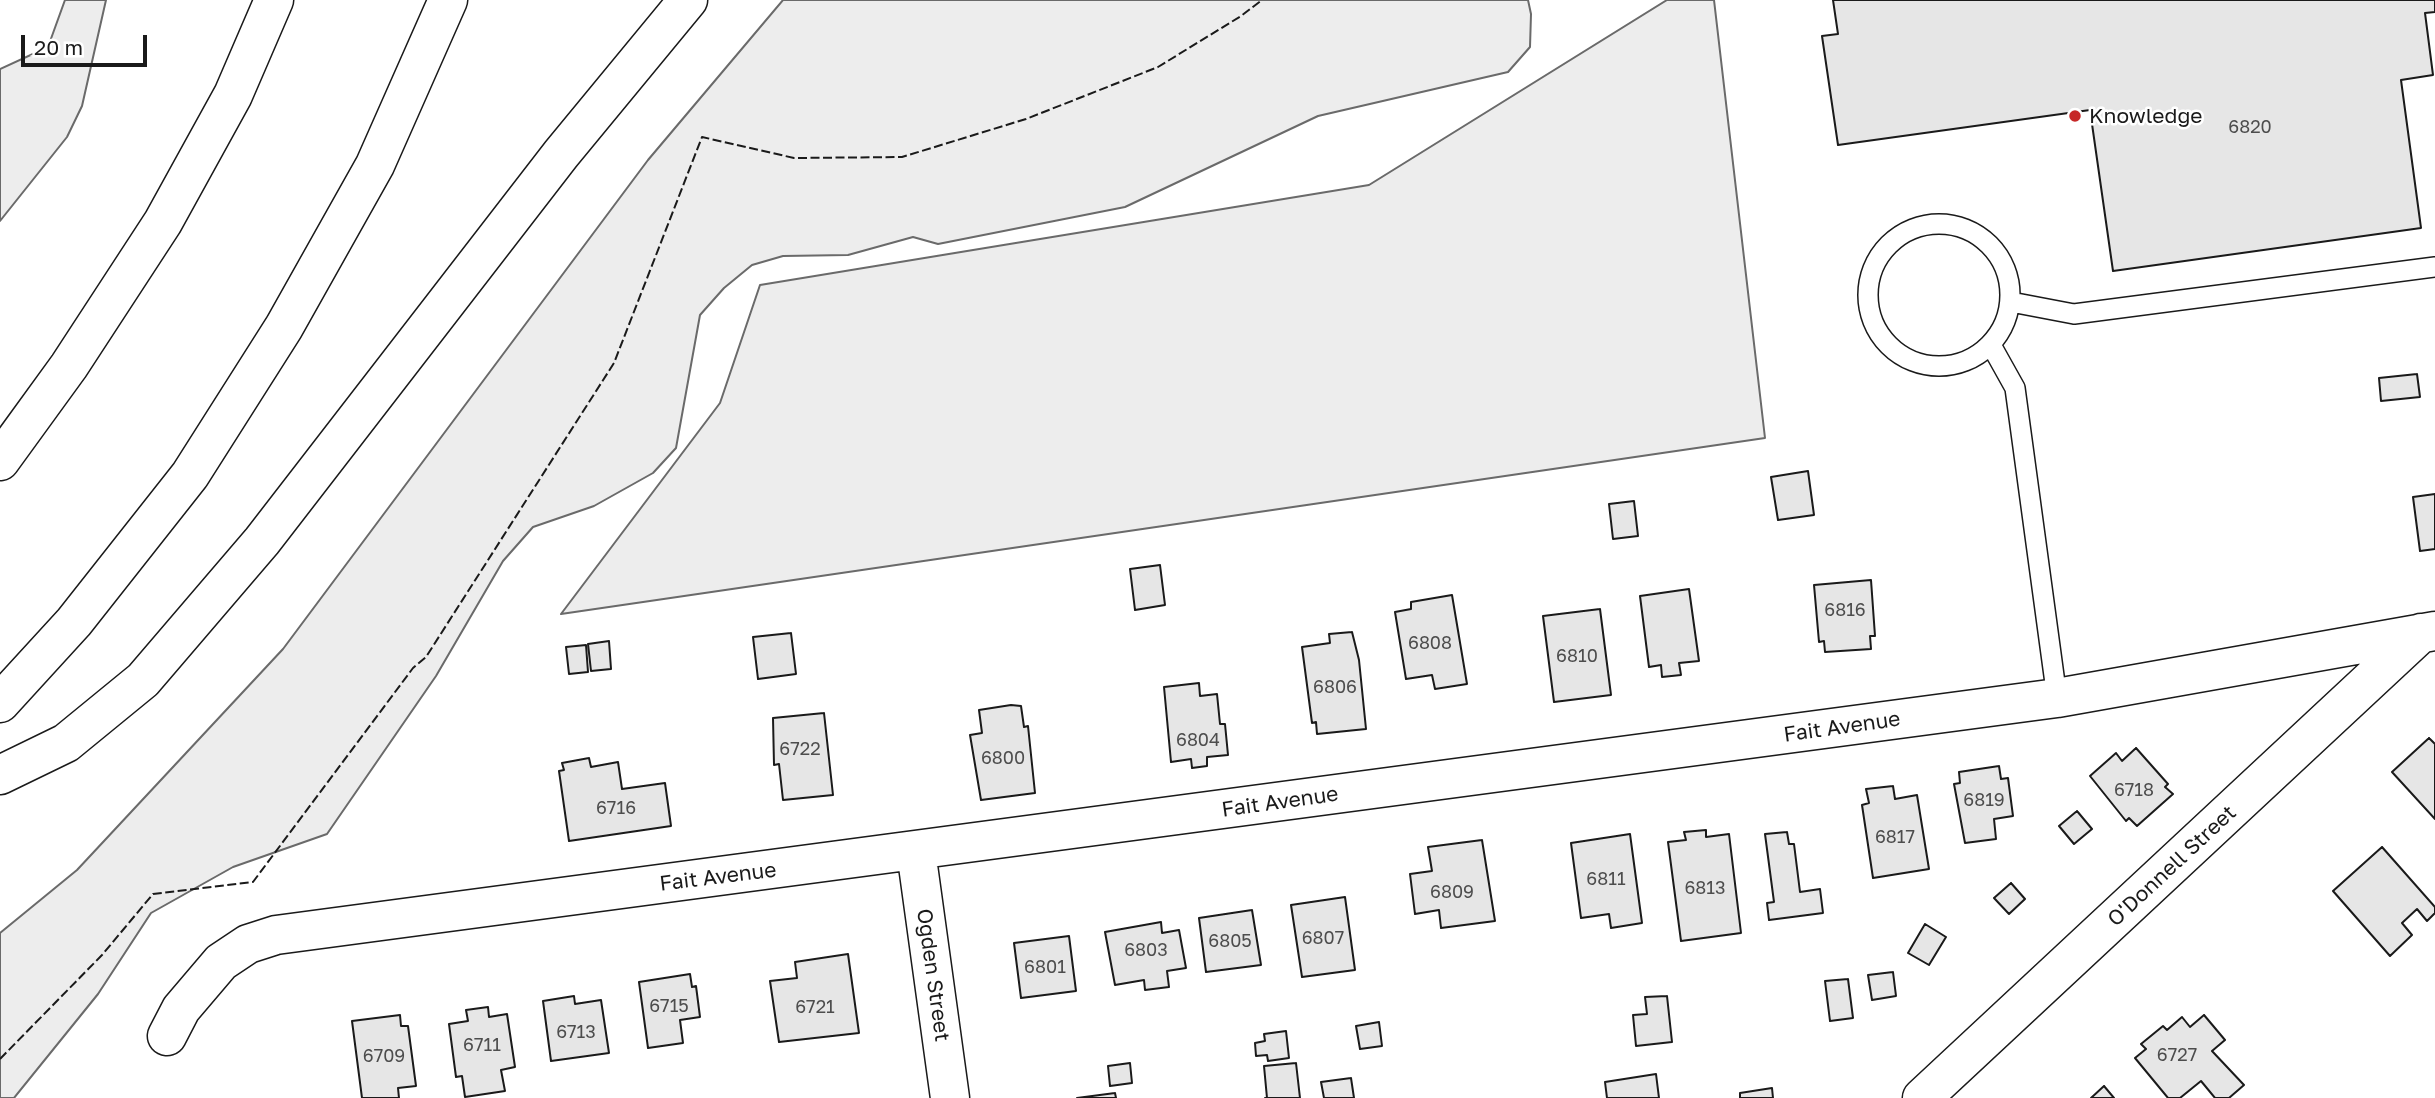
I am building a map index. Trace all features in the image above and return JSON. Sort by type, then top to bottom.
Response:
[{"type":"main road","points":[[0,461],[69,366],[163,222],[233,95],[274,0]]},
{"type":"main road","points":[[0,703],[74,622],[190,475],[219,430],[284,327],[375,165],[448,0]]},
{"type":"main road","points":[[0,775],[66,743],[143,680],[262,541],[561,154],[688,0]]},
{"type":"main road","name":"Fait Avenue","points":[[167,1036],[181,1009],[221,962],[247,944],[276,935],[2057,698],[2428,632]]},
{"type":"main road","name":"O'Donnell Street","points":[[1922,1098],[2428,632]]},
{"type":"main road","name":"Ogden Street","points":[[916,851],[950,1098]]},
{"type":"lane","points":[[1939,223],[1963,227],[1984,238],[2000,256],[2010,279],[2011,302],[2005,326],[1991,345],[1972,359],[1950,366],[1927,366],[1905,358],[1886,344],[1871,313],[1869,279],[1878,257],[1894,239],[1916,228],[1939,223]]},
{"type":"lane","points":[[2011,302],[2074,314],[2435,267]]},
{"type":"lane","points":[[1991,345],[2015,388],[2057,698]]},
{"type":"shaded area","points":[[65,0],[106,0],[82,106],[67,137],[0,221],[0,69],[48,47]]},
{"type":"shaded area","points":[[783,0],[1528,0],[1531,14],[1530,47],[1508,72],[1318,116],[1125,207],[938,244],[913,237],[848,255],[783,256],[752,265],[724,288],[700,315],[676,448],[653,473],[594,506],[533,527],[503,561],[436,676],[327,834],[233,867],[151,913],[98,994],[14,1098],[0,1098],[0,933],[77,870],[283,649],[648,160]]},
{"type":"shaded area","points":[[1667,0],[1714,0],[1765,438],[561,614],[720,403],[760,285],[1369,185]]},
{"type":"building","points":[[1833,0],[2435,0],[2435,12],[2425,13],[2433,75],[2401,80],[2421,228],[2113,271],[2090,110],[1838,145],[1822,36],[1838,34]]},
{"type":"building","points":[[2417,374],[2420,397],[2381,401],[2379,378]]},
{"type":"building","points":[[1808,471],[1814,515],[1778,520],[1771,477]]},
{"type":"building","points":[[2435,494],[2435,549],[2420,551],[2413,497]]},
{"type":"building","points":[[1634,501],[1638,536],[1613,539],[1609,504]]},
{"type":"building","points":[[1160,565],[1165,605],[1135,610],[1130,569]]},
{"type":"building","points":[[1871,580],[1875,636],[1870,636],[1871,649],[1825,652],[1824,641],[1819,642],[1814,585]]},
{"type":"building","points":[[1689,589],[1699,661],[1679,663],[1681,675],[1662,677],[1661,665],[1649,667],[1640,596]]},
{"type":"building","points":[[1452,595],[1467,684],[1435,689],[1432,675],[1406,679],[1395,612],[1411,609],[1411,602]]},
{"type":"building","points":[[1600,609],[1611,695],[1554,702],[1543,616]]},
{"type":"building","points":[[1352,632],[1359,660],[1366,729],[1317,734],[1316,722],[1312,723],[1302,647],[1330,643],[1329,634]]},
{"type":"building","points":[[791,633],[796,674],[758,679],[753,637]]},
{"type":"building","points":[[609,641],[611,669],[591,671],[588,644]]},
{"type":"building","points":[[586,645],[588,672],[569,674],[566,647]]},
{"type":"building","points":[[1199,683],[1200,696],[1217,694],[1220,724],[1225,724],[1228,755],[1207,757],[1207,766],[1192,768],[1191,759],[1171,762],[1164,687]]},
{"type":"building","points":[[1021,706],[1024,727],[1028,726],[1035,793],[981,800],[970,735],[982,733],[979,710]]},
{"type":"building","points":[[824,713],[833,795],[783,800],[779,764],[774,765],[773,718]]},
{"type":"building","points":[[2429,738],[2435,744],[2435,819],[2392,772]]},
{"type":"building","points":[[2136,748],[2168,784],[2165,787],[2173,794],[2137,826],[2129,818],[2126,821],[2090,776],[2116,753],[2122,761]]},
{"type":"building","points":[[589,758],[591,767],[618,762],[622,789],[665,783],[671,826],[569,841],[559,771],[564,770],[562,763]]},
{"type":"building","points":[[1999,766],[2001,779],[2008,778],[2013,816],[1994,819],[1996,839],[1965,843],[1954,784],[1960,783],[1959,772]]},
{"type":"building","points":[[1893,786],[1895,799],[1917,795],[1929,869],[1873,878],[1862,805],[1869,803],[1866,789]]},
{"type":"building","points":[[2077,811],[2092,829],[2074,844],[2059,826]]},
{"type":"building","points":[[1706,830],[1706,837],[1729,834],[1741,933],[1681,941],[1668,842],[1686,840],[1684,832]]},
{"type":"building","points":[[1787,832],[1789,844],[1794,844],[1800,892],[1820,889],[1823,913],[1769,920],[1767,903],[1774,902],[1765,834]]},
{"type":"building","points":[[1630,834],[1642,923],[1611,928],[1609,914],[1581,918],[1571,843]]},
{"type":"building","points":[[1482,840],[1495,921],[1441,928],[1439,910],[1415,914],[1410,874],[1432,871],[1428,847]]},
{"type":"building","points":[[2382,847],[2435,907],[2435,913],[2427,921],[2417,909],[2402,923],[2412,935],[2390,956],[2333,891]]},
{"type":"building","points":[[2011,883],[2025,899],[2009,914],[1994,898]]},
{"type":"building","points":[[1345,897],[1355,970],[1302,977],[1291,905]]},
{"type":"building","points":[[1252,910],[1261,965],[1206,972],[1199,918]]},
{"type":"building","points":[[1161,922],[1162,933],[1179,930],[1186,968],[1167,971],[1169,987],[1145,990],[1144,980],[1115,985],[1105,932]]},
{"type":"building","points":[[1925,924],[1946,937],[1929,965],[1908,953]]},
{"type":"building","points":[[1069,936],[1076,991],[1021,998],[1014,943]]},
{"type":"building","points":[[848,954],[859,1033],[779,1042],[770,981],[797,978],[795,962]]},
{"type":"building","points":[[1893,972],[1896,996],[1872,1000],[1868,975]]},
{"type":"building","points":[[690,974],[692,987],[696,986],[700,1017],[680,1020],[683,1043],[648,1048],[639,982]]},
{"type":"building","points":[[1848,979],[1853,1018],[1830,1021],[1825,981]]},
{"type":"building","points":[[574,996],[575,1004],[601,1000],[609,1053],[551,1061],[543,1001]]},
{"type":"building","points":[[1667,996],[1672,1042],[1636,1046],[1633,1015],[1647,1014],[1645,997]]},
{"type":"building","points":[[488,1007],[489,1017],[507,1014],[515,1067],[501,1070],[505,1091],[465,1097],[462,1076],[456,1077],[449,1024],[468,1021],[466,1010]]},
{"type":"building","points":[[400,1015],[401,1026],[408,1026],[416,1086],[398,1088],[399,1098],[362,1098],[352,1021]]},
{"type":"building","points":[[2204,1015],[2225,1040],[2212,1051],[2244,1085],[2229,1098],[2215,1098],[2201,1081],[2180,1098],[2168,1098],[2135,1058],[2146,1049],[2141,1044],[2163,1026],[2167,1030],[2182,1017],[2190,1027]]},
{"type":"building","points":[[1379,1022],[1382,1046],[1360,1049],[1356,1026]]},
{"type":"building","points":[[1286,1031],[1289,1058],[1268,1061],[1267,1055],[1256,1056],[1255,1043],[1265,1041],[1264,1034]]},
{"type":"building","points":[[1130,1063],[1132,1083],[1110,1086],[1108,1066]]},
{"type":"building","points":[[1296,1063],[1300,1098],[1267,1098],[1264,1066]]},
{"type":"building","points":[[1656,1074],[1659,1098],[1607,1098],[1605,1082]]},
{"type":"building","points":[[1351,1078],[1354,1098],[1324,1098],[1321,1082]]},
{"type":"building","points":[[2104,1086],[2114,1098],[2091,1098]]},
{"type":"building","points":[[1772,1088],[1773,1098],[1740,1098],[1740,1093]]},
{"type":"building","points":[[1115,1093],[1116,1098],[1077,1098]]},
{"type":"fence","points":[[0,1059],[102,955],[153,894],[253,882],[413,668],[426,657],[614,363],[702,137],[794,158],[902,157],[1026,119],[1158,67],[1262,0]]},
{"type":"place","name":"Knowledge","points":[[2075,116]]}]
